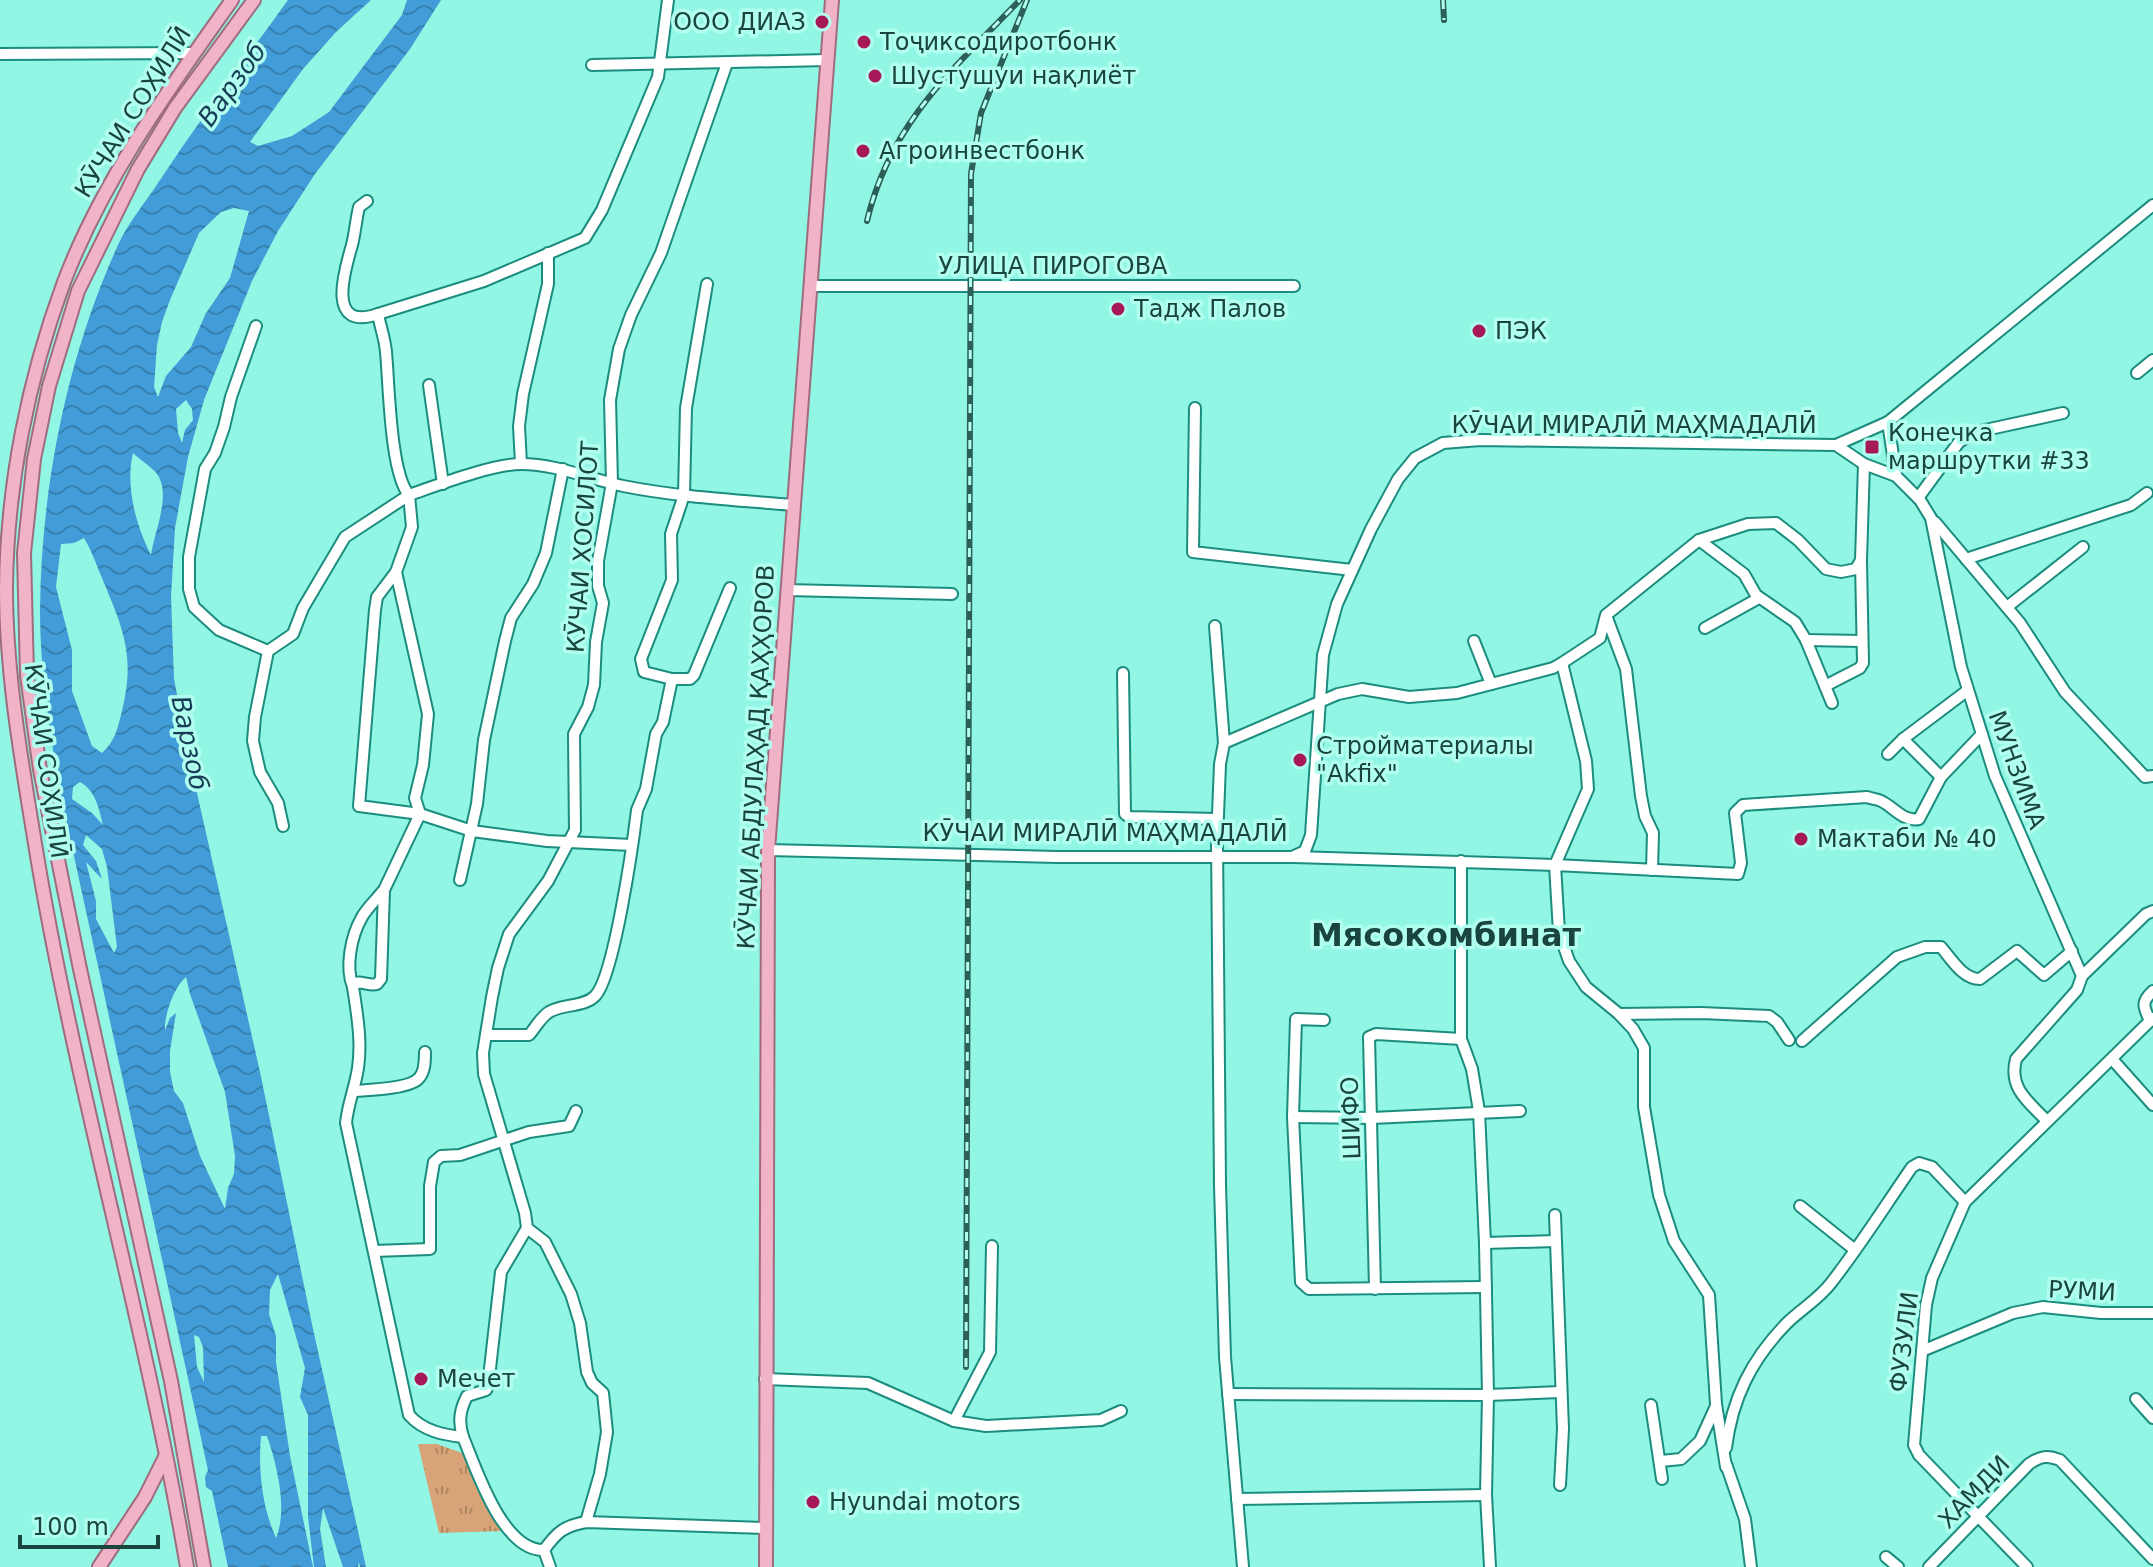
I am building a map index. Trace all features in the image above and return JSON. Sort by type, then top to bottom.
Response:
[{"type":"main road","name":"КӮЧАИ СОҲИЛӢ","points":[[187,1567],[127,1273],[49,928],[12,700],[7,628],[8,547],[18,456],[26,416],[64,283],[119,166],[232,0]]},
{"type":"main road","name":"КӮЧАИ СОҲИЛӢ","points":[[204,1567],[171,1381],[80,969],[31,712],[25,640],[24,553],[34,459],[49,386],[78,291],[138,169],[175,108],[254,0]]},
{"type":"main road","name":"КӮЧАИ АБДУЛАҲАД ҚАҲҲОРОВ","points":[[766,1567],[768,850],[832,0]]},
{"type":"main road","points":[[90,1120],[98,1126],[104,1125],[113,1115]]},
{"type":"main road","points":[[102,1169],[108,1164],[124,1164]]},
{"type":"main road","points":[[99,1567],[145,1497],[165,1457]]},
{"type":"street","points":[[367,201],[359,207],[353,243],[345,264],[342,291],[346,310],[355,318],[365,319],[484,281],[585,238],[602,210],[658,77],[668,0]]},
{"type":"street","points":[[0,54],[195,53]]},
{"type":"street","points":[[592,65],[828,60]]},
{"type":"street","name":"КӮЧАИ ХОСИЛОТ","points":[[586,1522],[600,1474],[607,1432],[603,1393],[592,1383],[587,1372],[580,1323],[571,1294],[545,1242],[527,1228],[484,1074],[483,1053],[498,968],[509,934],[548,881],[575,825],[574,734],[588,707],[594,685],[597,631],[603,603],[598,586],[598,561],[612,483],[610,400],[619,349],[631,315],[661,253],[727,63]]},
{"type":"street","name":"КӮЧАИ МИРАЛӢ МАҲМАДАЛӢ","points":[[768,850],[1217,858],[1292,857],[1305,851],[1311,835],[1323,655],[1337,604],[1398,479],[1415,458],[1443,443],[1480,440],[1836,445],[1888,422],[2153,205]]},
{"type":"street","points":[[521,464],[519,426],[548,284],[548,253]]},
{"type":"street","points":[[707,284],[686,408],[684,495],[671,534],[672,580],[641,659],[644,672],[672,679],[690,679],[730,588]]},
{"type":"street","name":"УЛИЦА ПИРОГОВА","points":[[811,286],[1294,286]]},
{"type":"street","points":[[378,314],[386,350],[395,450],[399,473],[409,495],[412,527],[396,572],[377,597],[359,806],[420,814],[472,831],[567,842],[632,845]]},
{"type":"street","points":[[256,326],[215,453],[205,469],[189,557],[189,589],[194,607],[219,630],[268,651]]},
{"type":"street","points":[[2137,373],[2153,360]]},
{"type":"street","points":[[429,385],[443,484]]},
{"type":"street","points":[[1195,408],[1193,552],[1352,570]]},
{"type":"street","points":[[1918,498],[1959,442],[1976,432],[2063,413]]},
{"type":"street","points":[[1888,422],[1896,476]]},
{"type":"street","name":"МУНЗИМА","points":[[1836,445],[1864,464],[1896,476],[1918,498],[1931,518],[1968,690],[1995,776],[2082,976]]},
{"type":"street","points":[[283,826],[278,803],[260,772],[253,741],[268,651],[293,634],[303,608],[345,537],[409,495],[521,464],[563,469],[612,483],[684,495],[793,505]]},
{"type":"street","points":[[1825,686],[1860,668],[1864,464]]},
{"type":"street","points":[[460,880],[472,831],[484,740],[505,641],[511,618],[533,584],[546,553],[563,469]]},
{"type":"street","points":[[1966,559],[2131,505],[2147,493]]},
{"type":"street","points":[[1931,518],[2007,607],[2065,692],[2145,777],[2153,776]]},
{"type":"street","points":[[1224,743],[1321,700],[1362,689],[1409,697],[1457,693],[1553,668],[1600,638],[1606,615],[1699,540],[1748,524],[1776,523],[1826,569],[1841,572],[1856,569],[1861,560]]},
{"type":"street","points":[[1699,540],[1744,574],[1759,598],[1790,616],[1806,640],[1832,703]]},
{"type":"street","points":[[2007,607],[2083,547]]},
{"type":"street","points":[[396,572],[428,714],[423,765],[415,798],[420,814],[384,890],[361,918],[354,940],[349,978],[360,1027],[359,1066],[349,1097],[347,1135],[409,1415],[415,1422],[443,1434],[463,1437]]},
{"type":"street","points":[[787,590],[952,594]]},
{"type":"street","points":[[1705,628],[1759,598]]},
{"type":"street","points":[[1606,615],[1626,669],[1641,796],[1653,833],[1652,870]]},
{"type":"street","points":[[1215,626],[1224,743],[1217,819],[1220,1185],[1228,1394],[1243,1567]]},
{"type":"street","points":[[1806,640],[1862,641]]},
{"type":"street","points":[[1474,641],[1491,684]]},
{"type":"street","points":[[1562,663],[1586,761],[1588,789],[1555,865],[1559,932],[1569,961],[1586,987],[1619,1014],[1644,1048],[1644,1107],[1659,1195],[1674,1241],[1709,1295],[1716,1404],[1726,1467],[1745,1519],[1751,1567]]},
{"type":"street","points":[[1123,673],[1125,814],[1129,817],[1217,819]]},
{"type":"street","points":[[486,1035],[529,1035],[547,1013],[595,997],[605,980],[637,810],[646,789],[656,734],[663,722],[672,679]]},
{"type":"street","points":[[1888,754],[1968,690]]},
{"type":"street","points":[[1292,857],[1461,861],[1738,874],[1741,863],[1735,813],[1743,805],[1867,797],[1881,801],[1915,821],[1919,819],[1941,777],[1982,734]]},
{"type":"street","points":[[1903,739],[1941,777]]},
{"type":"street","points":[[1461,861],[1461,1039],[1472,1069],[1479,1111],[1485,1243],[1486,1495],[1490,1567]]},
{"type":"street","points":[[353,987],[360,981],[371,985],[381,979],[384,890]]},
{"type":"street","points":[[2043,1117],[2015,1085],[2013,1071],[2016,1059],[2077,990],[2082,976],[2146,914],[2153,911]]},
{"type":"street","points":[[1802,1041],[1897,957],[1925,947],[1941,947],[1967,976],[1980,979],[2017,951],[2044,975],[2072,951]]},
{"type":"street","points":[[2151,1020],[2142,1005],[2153,991]]},
{"type":"street","points":[[1619,1014],[1769,1016],[1789,1040]]},
{"type":"street","points":[[1324,1020],[1296,1019],[1293,1117],[1301,1282],[1309,1289],[1486,1287]]},
{"type":"street","name":"ФУЗУЛИ","points":[[2027,1567],[1919,1455],[1914,1445],[1926,1305],[1932,1278],[1965,1202],[2151,1020]]},
{"type":"street","name":"ШИФО","points":[[1375,1289],[1369,1037],[1376,1034],[1461,1039]]},
{"type":"street","points":[[353,1091],[411,1084],[420,1078],[425,1065],[425,1052]]},
{"type":"street","points":[[2112,1059],[2153,1105]]},
{"type":"street","points":[[374,1251],[430,1249],[430,1186],[434,1162],[441,1156],[460,1155],[529,1132],[569,1126],[576,1111]]},
{"type":"street","points":[[1293,1117],[1372,1118],[1520,1111]]},
{"type":"street","points":[[1726,1467],[1729,1422],[1749,1371],[1785,1325],[1829,1286],[1912,1167],[1919,1163],[1932,1167],[1965,1202]]},
{"type":"street","points":[[1800,1206],[1855,1250]]},
{"type":"street","points":[[1555,1215],[1563,1429],[1560,1485]]},
{"type":"street","points":[[527,1228],[501,1272],[488,1386],[486,1390],[467,1396],[462,1406],[460,1427],[483,1483],[506,1527],[532,1549],[544,1550]]},
{"type":"street","points":[[1485,1243],[1555,1241]]},
{"type":"street","points":[[954,1421],[990,1352],[992,1246]]},
{"type":"street","name":"РУМИ","points":[[1922,1351],[2013,1313],[2043,1307],[2101,1313],[2153,1313]]},
{"type":"street","points":[[765,1379],[868,1383],[954,1421],[986,1426],[1101,1420],[1121,1411]]},
{"type":"street","points":[[1228,1394],[1488,1395],[1560,1392]]},
{"type":"street","points":[[2136,1399],[2153,1418]]},
{"type":"street","points":[[1661,1461],[1681,1459],[1700,1441],[1716,1404]]},
{"type":"street","points":[[1651,1405],[1662,1479]]},
{"type":"street","name":"ХАМДИ","points":[[1929,1567],[2029,1464],[2040,1457],[2050,1456],[2060,1460],[2153,1559]]},
{"type":"street","points":[[1237,1499],[1486,1495]]},
{"type":"street","points":[[544,1550],[555,1533],[567,1526],[586,1522],[765,1528]]},
{"type":"street","points":[[544,1550],[550,1567]]},
{"type":"street","points":[[1886,1557],[1898,1567]]},
{"type":"green space","points":[[418,1444],[437,1444],[462,1453],[504,1531],[439,1533]]},
{"type":"water","name":"Варзоб","points":[[288,0],[371,0],[336,32],[303,69],[250,142],[258,146],[292,136],[329,112],[402,15],[407,0],[441,0],[410,49],[315,174],[278,231],[252,281],[204,400],[188,457],[175,528],[171,597],[174,679],[192,771],[366,1567],[360,1567],[359,1562],[358,1567],[343,1567],[323,1508],[320,1529],[326,1567],[314,1567],[308,1517],[308,1415],[300,1397],[305,1368],[278,1274],[270,1290],[269,1314],[276,1336],[276,1362],[290,1456],[313,1567],[228,1567],[212,1491],[206,1487],[208,1470],[60,792],[42,657],[42,564],[52,470],[71,377],[100,288],[132,221]],"holes":[[[234,208],[249,211],[230,278],[206,313],[191,347],[166,376],[158,397],[154,387],[162,322],[199,233],[221,212]],[[186,400],[192,409],[193,420],[185,430],[182,443],[176,409]],[[133,453],[155,472],[161,483],[161,514],[151,555],[137,518],[130,478]],[[84,538],[122,629],[127,660],[125,695],[116,731],[102,753],[92,746],[72,691],[72,650],[56,587],[61,544]],[[80,782],[93,795],[103,825],[72,799],[73,787]],[[86,835],[102,849],[107,867],[117,947],[114,953],[96,919],[96,901],[86,862],[102,879],[96,861],[83,845]],[[186,977],[225,1092],[235,1156],[225,1209],[200,1156],[183,1103],[174,1091],[170,1051],[176,1013],[165,1030],[165,1024],[178,987]],[[194,1335],[199,1337],[203,1347],[204,1382],[197,1367]],[[261,1436],[267,1436],[281,1501],[276,1538],[267,1514],[261,1475]]]},
{"type":"railway","points":[[867,221],[877,186],[908,126],[948,74],[1020,0]]},
{"type":"railway","points":[[966,1367],[971,174],[981,113],[1027,0]]},
{"type":"railway","points":[[1443,0],[1444,20]]},
{"type":"place","name":"ООО ДИАЗ","points":[[822,22]]},
{"type":"place","name":"Тоҷиксодиротбонк","points":[[864,42]]},
{"type":"place","name":"Шустушуи нақлиёт","points":[[875,76]]},
{"type":"place","name":"Агроинвестбонк","points":[[863,151]]},
{"type":"place","name":"Тадж Палов","points":[[1118,309]]},
{"type":"place","name":"ПЭК","points":[[1479,331]]},
{"type":"place","name":"Конечка маршрутки #33","points":[[1872,447]]},
{"type":"place","name":"Стройматериалы \"Akfix\"","points":[[1300,760]]},
{"type":"place","name":"Мактаби № 40","points":[[1801,839]]},
{"type":"place","name":"Мечет","points":[[421,1379]]},
{"type":"place","name":"Hyundai motors","points":[[813,1502]]},
{"type":"district","name":"Мясокомбинат","points":[[1446,935]]}]
